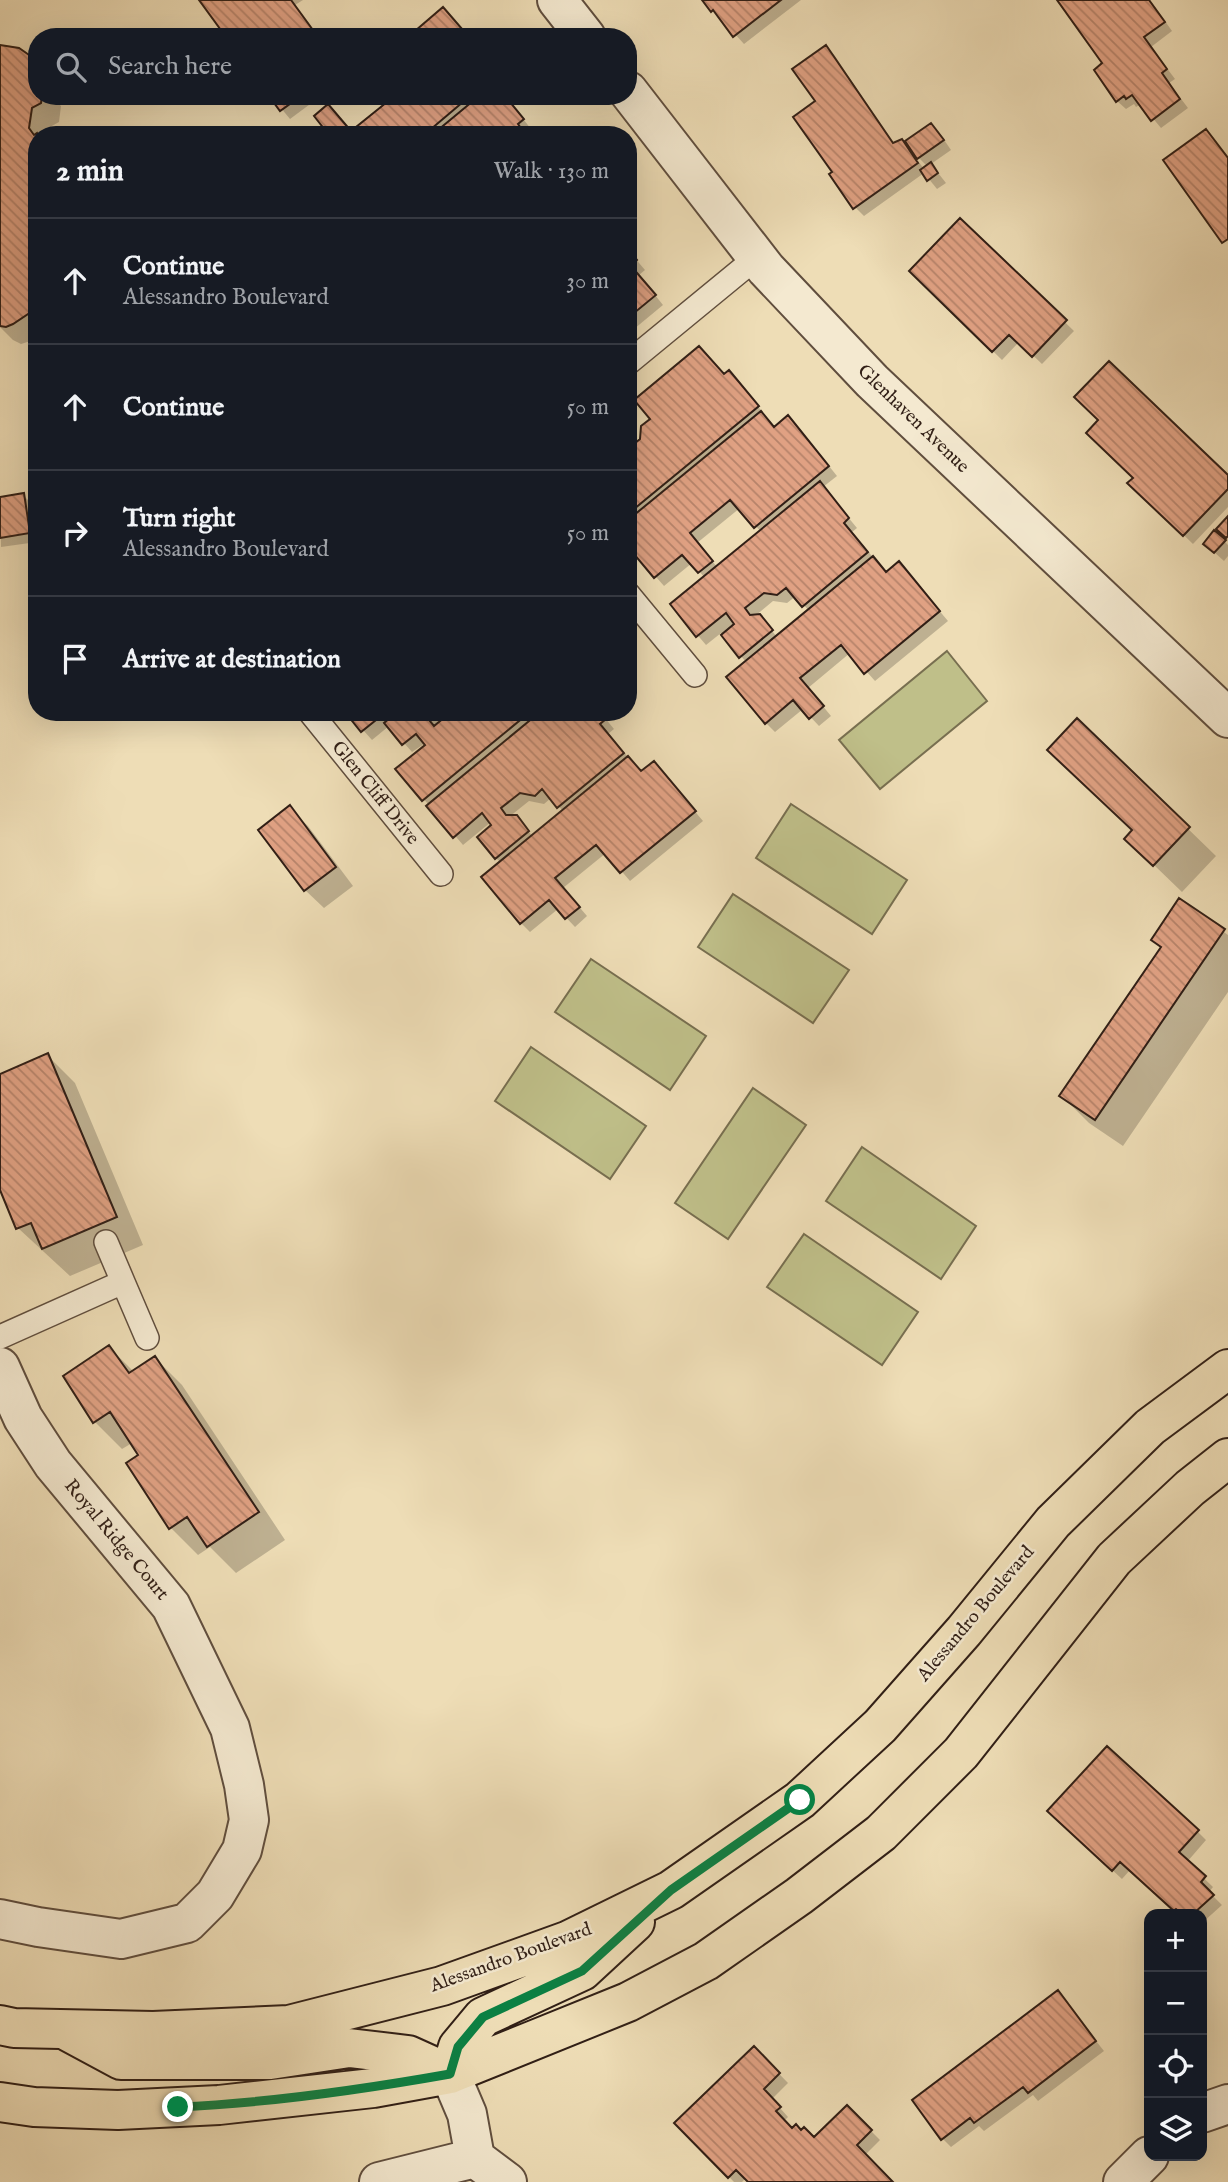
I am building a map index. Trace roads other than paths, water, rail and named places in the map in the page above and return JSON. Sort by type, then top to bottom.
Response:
[{"type":"main road","name":"Alessandro Boulevard","points":[[0,2025],[14,2028],[153,2031],[289,2025],[442,1986],[568,1941],[671,1890],[800,1800],[880,1726],[964,1631],[1053,1522],[1150,1427],[1228,1369]]},
{"type":"main road","points":[[0,2102],[34,2107],[118,2110],[219,2105],[373,2088],[450,2074],[628,2002],[706,1961],[799,1896],[881,1833],[961,1753],[1114,1559],[1190,1488],[1228,1458]]},
{"type":"main road","points":[[450,2074],[458,2047],[483,2017],[582,1971],[671,1890]]},
{"type":"main road","points":[[65,2029],[121,2060],[270,2060],[349,2048],[408,2055],[450,2074]]},
{"type":"street","points":[[557,0],[579,28]]},
{"type":"street","name":"Glenhaven Avenue","points":[[637,103],[757,257],[872,381],[1228,718]]},
{"type":"street","name":"Royal Ridge Court","points":[[0,1367],[23,1418],[53,1464],[171,1606],[230,1728],[244,1785],[249,1820],[242,1850],[236,1861],[215,1895],[187,1923],[121,1939],[0,1919]]},
{"type":"street","points":[[450,2074],[467,2114],[475,2158],[507,2182]]},
{"type":"street","points":[[1207,2111],[1228,2104]]},
{"type":"street","points":[[379,2182],[475,2158]]},
{"type":"street","points":[[1123,2182],[1144,2161]]},
{"type":"lane","points":[[637,356],[757,257]]},
{"type":"lane","points":[[637,605],[695,675]]},
{"type":"lane","name":"Glen Cliff Drive","points":[[317,721],[441,874]]},
{"type":"lane","points":[[106,1241],[148,1338]]},
{"type":"lane","points":[[0,1338],[122,1282]]}]
